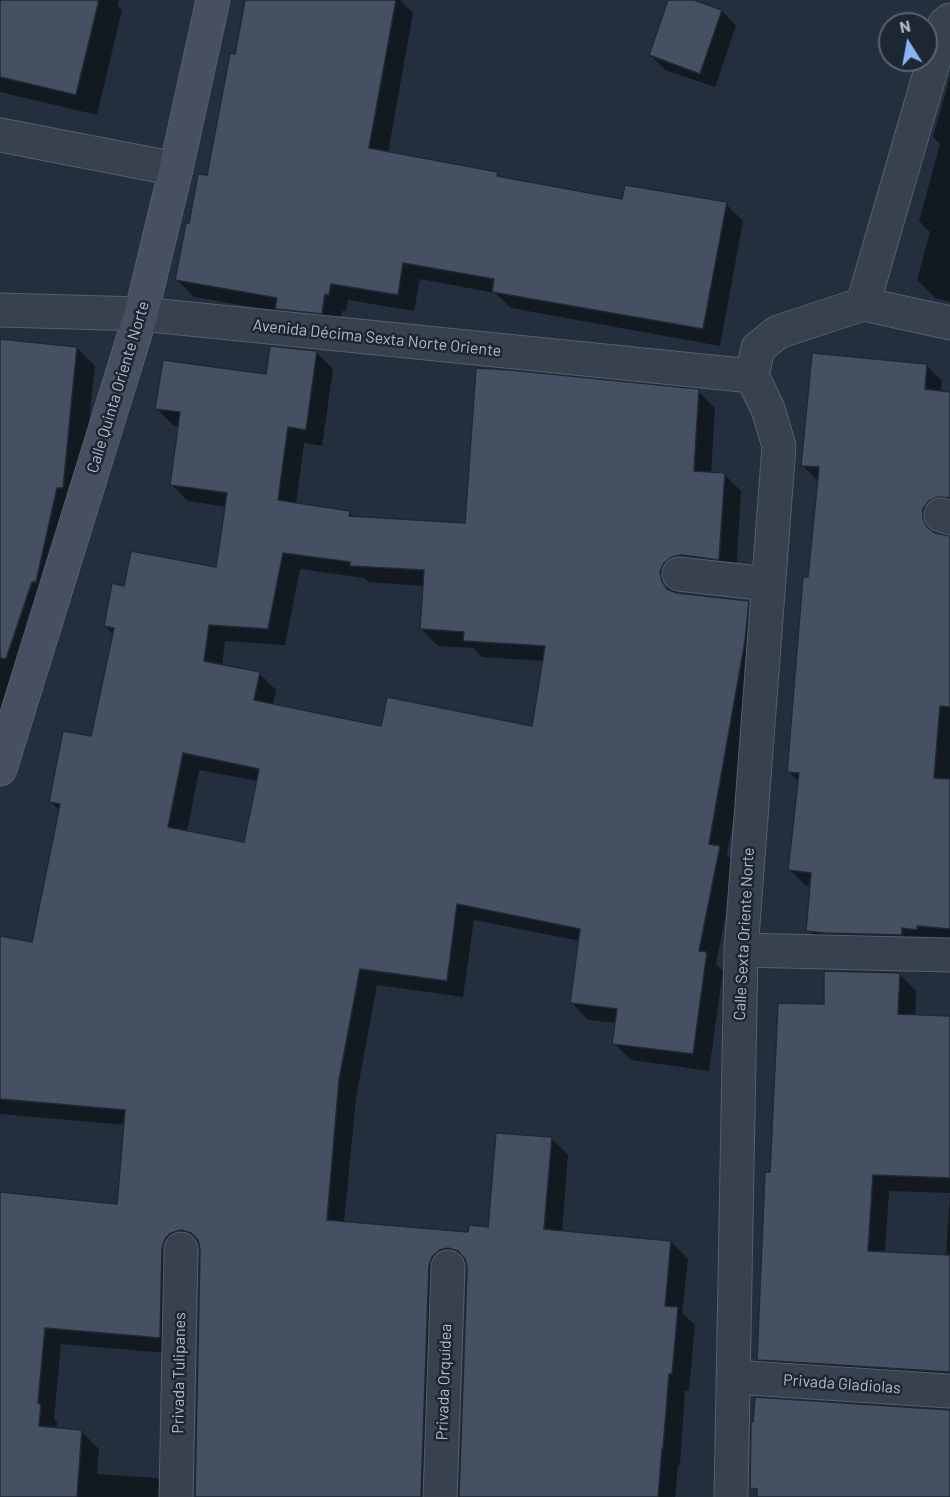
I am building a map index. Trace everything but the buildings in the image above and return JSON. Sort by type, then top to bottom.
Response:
[{"type":"street","name":"Calle Quinta Oriente Norte","points":[[0,768],[141,314],[213,0]]},
{"type":"street","points":[[863,304],[944,25],[950,20]]},
{"type":"street","points":[[0,135],[176,169]]},
{"type":"street","points":[[753,376],[758,348],[778,332],[863,304],[950,323]]},
{"type":"street","name":"Avenida Décima Sexta Norte Oriente","points":[[0,310],[141,314],[753,376]]},
{"type":"street","name":"Calle Sexta Oriente Norte","points":[[731,1497],[741,950],[779,446],[768,408],[753,376]]},
{"type":"street","points":[[679,574],[768,584]]},
{"type":"street","points":[[741,950],[950,955]]},
{"type":"street","name":"Privada Tulipanes","points":[[176,1497],[181,1249]]},
{"type":"street","name":"Privada Orquídea","points":[[440,1497],[448,1267]]},
{"type":"street","name":"Privada Gladiolas","points":[[733,1377],[950,1392]]}]
